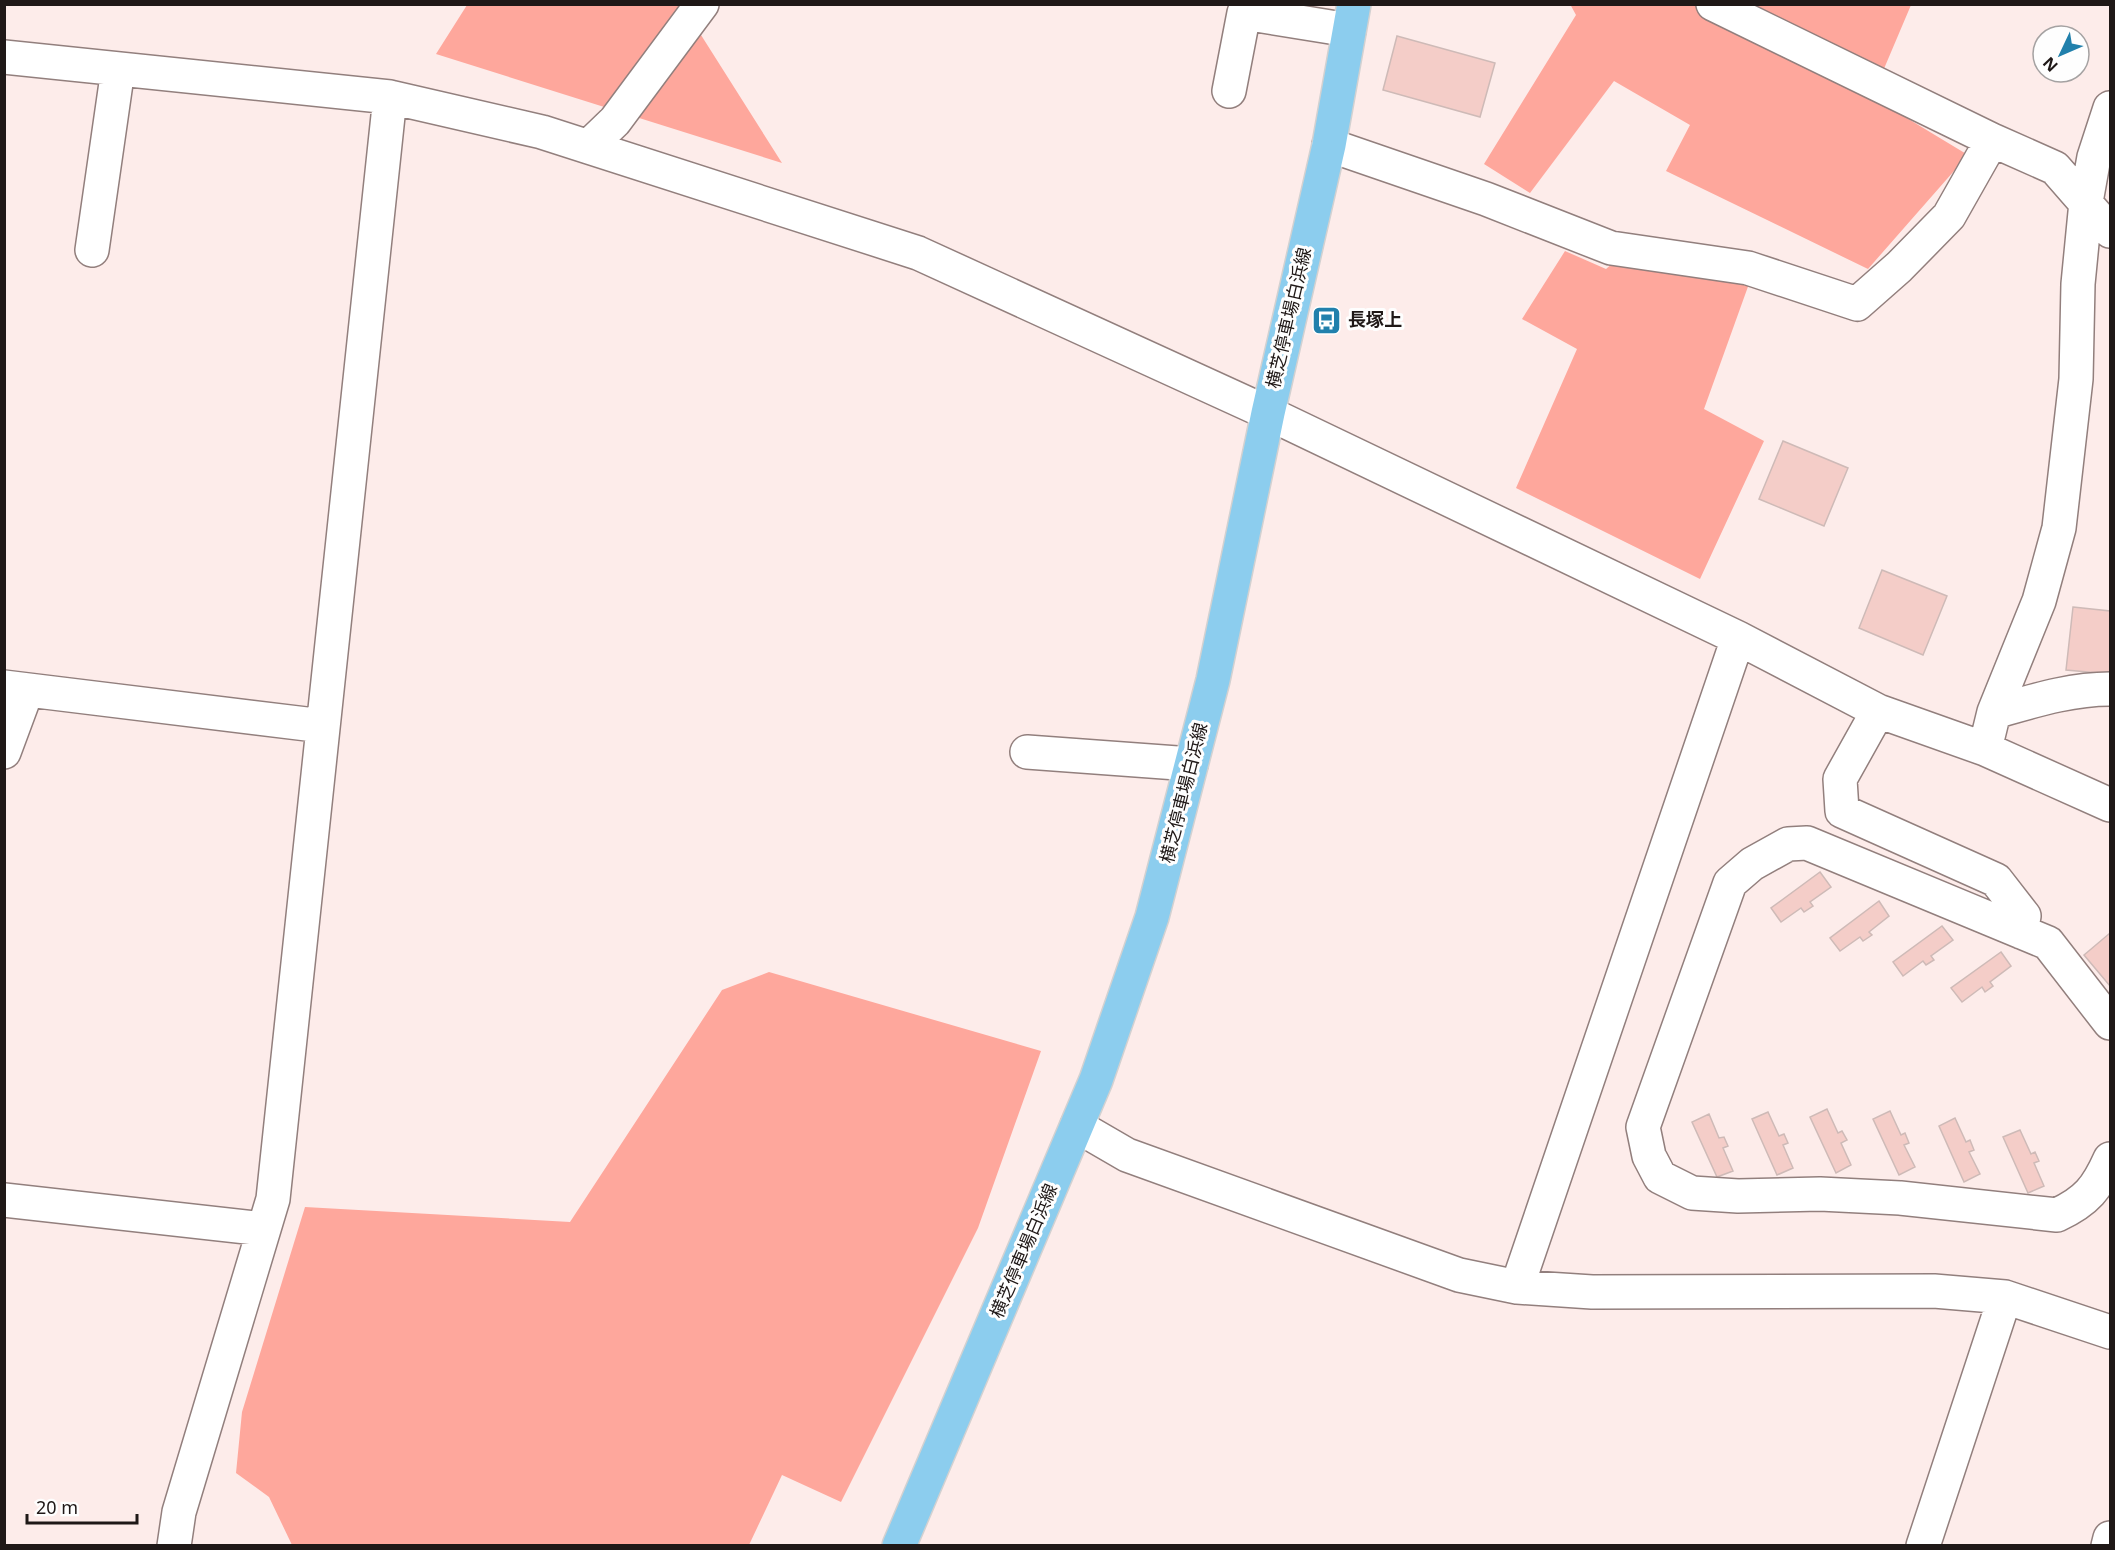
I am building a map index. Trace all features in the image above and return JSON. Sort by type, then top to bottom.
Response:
[{"type":"main road","name":"横芝停車場白浜線","points":[[899,1545],[1096,1080],[1152,917],[1212,680],[1268,413],[1329,145],[1352,17]]},
{"type":"street","points":[[588,147],[615,121],[702,4]]},
{"type":"street","points":[[1713,4],[1992,140],[2055,168],[2110,231]]},
{"type":"street","points":[[1229,91],[1244,13],[1352,17]]},
{"type":"street","points":[[4,57],[390,97],[542,132],[918,253],[1268,413],[1738,638],[1878,711],[1985,749],[2110,805]]},
{"type":"street","points":[[92,250],[118,69]]},
{"type":"street","points":[[174,1545],[179,1512],[273,1199],[390,97]]},
{"type":"street","points":[[1985,749],[1994,712],[2039,601],[2059,528],[2076,379],[2078,284],[2086,202],[2094,157],[2110,108]]},
{"type":"street","points":[[1329,145],[1486,199],[1611,248],[1748,268],[1857,304],[1899,267],[1949,216],[1992,140]]},
{"type":"street","points":[[1517,1287],[1738,638]]},
{"type":"street","points":[[4,752],[16,688],[323,726]]},
{"type":"street","points":[[1994,712],[2057,694],[2110,689]]},
{"type":"street","points":[[1878,711],[1840,779],[1842,811],[1996,880],[2024,916],[2021,932]]},
{"type":"street","points":[[1027,752],[1191,764]]},
{"type":"street","points":[[2110,1023],[2048,943],[1807,843],[1788,844],[1752,864],[1730,883],[1643,1127],[1649,1156],[1660,1177],[1692,1193],[1738,1196],[1820,1194],[1900,1198],[2057,1215],[2075,1207],[2098,1184],[2110,1159]]},
{"type":"street","points":[[1077,1126],[1127,1155],[1459,1275],[1517,1287],[1592,1292],[1934,1291],[2005,1297],[2110,1332]]},
{"type":"street","points":[[4,1200],[264,1229]]},
{"type":"street","points":[[1923,1545],[2005,1297]]},
{"type":"street","points":[[2108,1545],[2110,1538]]},
{"type":"shaded area","points":[[1570,4],[1911,5],[1872,97],[1968,155],[1868,269],[1666,171],[1690,125],[1614,81],[1530,193],[1484,164],[1576,15]]},
{"type":"shaded area","points":[[467,5],[682,5],[782,163],[436,54]]},
{"type":"shaded area","points":[[1643,237],[1750,281],[1704,409],[1764,441],[1700,579],[1516,488],[1577,349],[1522,319],[1565,251],[1606,269]]},
{"type":"shaded area","points":[[769,972],[1041,1051],[978,1228],[841,1502],[782,1475],[749,1545],[292,1545],[269,1497],[236,1473],[242,1412],[305,1207],[570,1222],[722,990]]},
{"type":"building","points":[[1397,36],[1495,63],[1480,117],[1383,90]]},
{"type":"building","points":[[1783,441],[1848,468],[1824,526],[1759,499]]},
{"type":"building","points":[[1882,570],[1947,596],[1923,655],[1859,628]]},
{"type":"building","points":[[2073,607],[2110,611],[2110,674],[2066,670]]},
{"type":"building","points":[[1820,872],[1831,887],[1810,902],[1813,906],[1804,912],[1801,908],[1781,922],[1771,908]]},
{"type":"building","points":[[1879,901],[1889,916],[1869,932],[1872,935],[1863,941],[1860,937],[1840,951],[1830,938]]},
{"type":"building","points":[[1942,926],[1953,940],[1931,956],[1934,960],[1926,965],[1923,961],[1903,976],[1893,962]]},
{"type":"building","points":[[2110,933],[2110,986],[2084,955]]},
{"type":"building","points":[[2001,952],[2011,966],[1990,982],[1993,986],[1985,992],[1982,987],[1962,1002],[1951,988]]},
{"type":"building","points":[[1827,1109],[1838,1133],[1842,1131],[1847,1140],[1841,1143],[1851,1165],[1836,1173],[1810,1117]]},
{"type":"building","points":[[1890,1111],[1901,1135],[1905,1133],[1909,1143],[1904,1145],[1915,1167],[1899,1175],[1873,1119]]},
{"type":"building","points":[[1768,1112],[1779,1136],[1784,1134],[1788,1143],[1783,1145],[1793,1168],[1777,1175],[1752,1119]]},
{"type":"building","points":[[1709,1114],[1719,1138],[1724,1137],[1728,1146],[1723,1148],[1733,1171],[1717,1177],[1692,1122]]},
{"type":"building","points":[[1955,1118],[1966,1142],[1970,1140],[1974,1150],[1969,1152],[1980,1174],[1964,1182],[1939,1126]]},
{"type":"building","points":[[2020,1130],[2031,1154],[2035,1152],[2039,1161],[2034,1163],[2044,1186],[2028,1193],[2003,1137]]},
{"type":"place","name":"長塚上","points":[[1327,320]]}]
